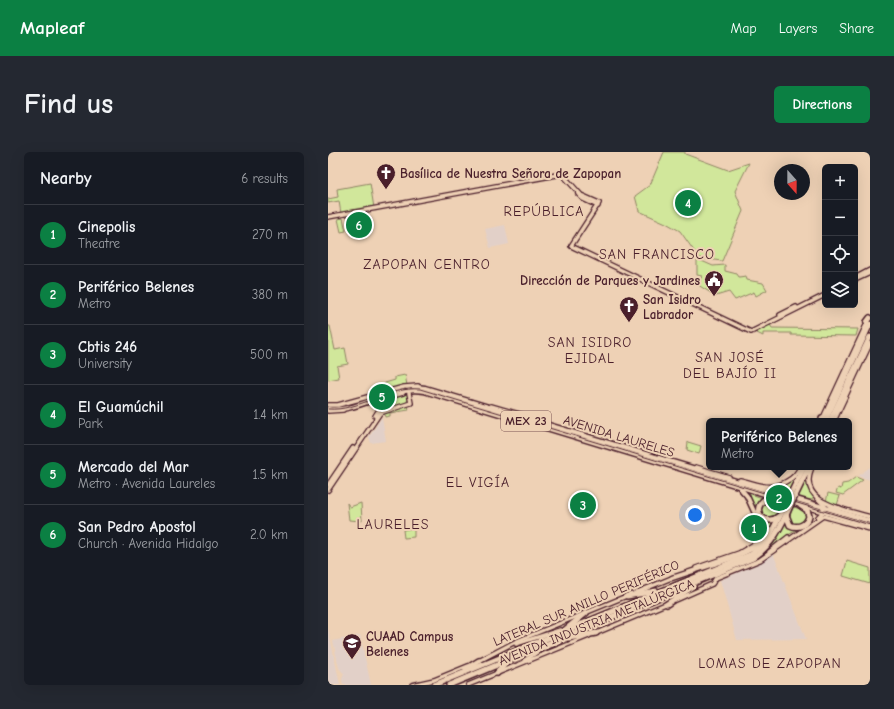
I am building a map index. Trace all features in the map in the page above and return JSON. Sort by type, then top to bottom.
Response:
[{"type":"highway","points":[[824,418],[869,320]]},
{"type":"highway","points":[[831,418],[870,337]]},
{"type":"highway","points":[[735,571],[767,547],[776,535],[803,470]]},
{"type":"highway","points":[[791,496],[807,470]]},
{"type":"highway","points":[[776,498],[767,498],[760,502],[758,509],[759,514],[763,519],[770,521],[784,514]]},
{"type":"highway","points":[[784,514],[790,525],[794,527],[800,526],[807,521],[809,516],[806,509],[801,506]]},
{"type":"highway","points":[[449,685],[746,557],[758,550],[768,540],[784,514]]},
{"type":"highway","points":[[434,685],[745,562]]},
{"type":"highway","points":[[667,604],[692,586],[713,575]]},
{"type":"highway","points":[[627,596],[658,591],[701,576]]},
{"type":"highway","points":[[560,636],[586,613]]},
{"type":"highway","points":[[560,636],[596,633]]},
{"type":"highway","points":[[497,673],[510,660]]},
{"type":"highway","points":[[451,678],[479,661]]},
{"type":"main road","points":[[328,219],[563,174],[582,195],[598,205],[570,246],[750,331],[822,295]]},
{"type":"main road","points":[[858,277],[870,270]]},
{"type":"main road","points":[[858,278],[870,273]]},
{"type":"main road","points":[[835,418],[870,344]]},
{"type":"main road","name":"AVENIDA LAURELES","points":[[328,408],[340,409],[380,396],[408,389],[428,387],[626,446],[677,467],[739,487],[749,487],[776,498]]},
{"type":"main road","name":"AVENIDA LAURELES","points":[[408,389],[425,388],[630,449],[672,464]]},
{"type":"main road","points":[[328,487],[380,413],[410,403],[408,389]]},
{"type":"main road","name":"AVENIDA LAURELES","points":[[408,389],[424,391],[672,464],[763,487],[775,487],[786,482],[796,474],[798,470]]},
{"type":"main road","points":[[328,487],[382,405],[380,396]]},
{"type":"main road","points":[[626,446],[630,449]]},
{"type":"main road","name":"AVENIDA LAURELES","points":[[677,467],[749,487],[791,496]]},
{"type":"main road","points":[[811,470],[809,476],[809,486],[826,510]]},
{"type":"main road","points":[[672,578],[720,563],[750,550],[760,542],[762,533],[761,527],[747,496],[739,487]]},
{"type":"main road","points":[[747,496],[749,487]]},
{"type":"main road","points":[[763,487],[773,492]]},
{"type":"main road","name":"MEX 23","points":[[791,496],[870,528]]},
{"type":"main road","name":"MEX 23","points":[[776,498],[801,506],[826,510],[870,521]]},
{"type":"main road","points":[[817,498],[840,508],[870,517]]},
{"type":"main road","points":[[765,557],[777,544],[826,510],[840,508]]},
{"type":"main road","points":[[765,557],[821,517],[827,516],[870,528]]},
{"type":"main road","points":[[838,519],[845,519]]},
{"type":"main road","name":"AVENIDA INDUSTRIA METALÚRGICA","points":[[468,685],[667,604],[712,584],[716,578],[765,557]]},
{"type":"main road","name":"LATERAL SUR ANILLO PERIFÉRICO","points":[[412,685],[434,680],[479,661],[503,648],[672,578]]},
{"type":"main road","points":[[503,648],[536,639],[560,636]]},
{"type":"main road","points":[[517,665],[560,636]]},
{"type":"shaded area","points":[[505,225],[509,244],[490,248],[485,229]]},
{"type":"shaded area","points":[[382,417],[386,441],[371,443],[369,437]]},
{"type":"shaded area","points":[[870,467],[870,480],[858,476]]},
{"type":"shaded area","points":[[773,553],[806,639],[737,640],[720,580],[758,564]]},
{"type":"shaded area","points":[[328,628],[340,685],[328,685]]},
{"type":"shaded area","name":"CUAAD Campus Belenes","points":[[360,635],[371,685],[343,685],[342,679],[344,674],[339,668],[333,641]]},
{"type":"green space","points":[[664,152],[685,152],[685,154],[728,170],[749,163],[735,191],[743,211],[722,261],[699,258],[680,231],[639,211],[635,196],[650,185]]},
{"type":"green space","points":[[370,183],[374,208],[341,214],[339,201],[328,203],[328,199],[338,197],[337,189]]},
{"type":"green space","points":[[343,218],[346,231],[341,232],[338,219]]},
{"type":"green space","points":[[697,259],[713,266],[725,265],[725,271],[737,274],[739,277],[746,276],[747,280],[763,283],[767,290],[756,296],[754,292],[735,300],[729,292],[716,296],[698,285],[702,276],[697,275]]},
{"type":"green space","points":[[769,323],[772,328],[858,329],[856,336],[763,333],[763,336],[755,332]]},
{"type":"green space","points":[[328,326],[330,326],[335,350],[345,348],[348,364],[337,366],[339,378],[328,380]]},
{"type":"green space","points":[[405,375],[407,385],[380,393],[385,383],[395,380],[395,377]]},
{"type":"green space","points":[[408,393],[406,404],[385,409],[383,408],[383,400]]},
{"type":"green space","points":[[408,405],[409,410],[390,413],[390,416],[385,417],[384,412]]},
{"type":"green space","points":[[688,442],[701,446],[699,454],[687,450]]},
{"type":"green space","points":[[798,474],[789,494],[770,489],[786,484]]},
{"type":"green space","points":[[807,476],[808,487],[814,497],[811,501],[797,497]]},
{"type":"green space","points":[[856,477],[863,480],[843,495],[836,493],[838,488],[841,489],[842,484],[848,483]]},
{"type":"green space","points":[[748,493],[765,499],[759,504],[763,520],[774,522],[770,534],[762,540],[764,528]]},
{"type":"green space","points":[[828,493],[840,496],[837,505],[826,502]]},
{"type":"green space","points":[[766,501],[766,503],[782,508],[777,517],[769,520],[761,515],[760,508]]},
{"type":"green space","points":[[347,503],[350,507],[361,503],[362,521],[349,520]]},
{"type":"green space","points":[[793,507],[805,510],[808,518],[800,525],[791,525],[789,519]]},
{"type":"green space","points":[[785,521],[800,528],[778,541],[761,557],[744,565],[758,557],[769,547]]},
{"type":"green space","points":[[414,528],[414,537],[404,538],[403,530]]},
{"type":"green space","points":[[847,561],[870,568],[870,584],[843,576]]},
{"type":"railway","points":[[328,409],[351,407],[397,391],[420,389],[870,525]]},
{"type":"place","name":"Basílica de Nuestra Señora de Zapopan","points":[[386,190]]},
{"type":"place","name":"El Guamúchil","points":[[688,203]]},
{"type":"place","name":"San Pedro Apostol","points":[[359,225]]},
{"type":"place","name":"Dirección de Parques y Jardines","points":[[714,297]]},
{"type":"place","name":"San Isidro Labrador","points":[[629,323]]},
{"type":"place","name":"Mercado del Mar","points":[[382,397]]},
{"type":"place","name":"Periférico Belenes","points":[[779,498]]},
{"type":"place","name":"Cbtis 246","points":[[583,505]]},
{"type":"place","name":"Cinepolis","points":[[754,528]]},
{"type":"place","name":"CUAAD Campus Belenes","points":[[352,660]]},
{"type":"district","name":"REPÚBLICA","points":[[544,211]]},
{"type":"district","name":"SAN FRANCISCO","points":[[657,254]]},
{"type":"district","name":"ZAPOPAN CENTRO","points":[[427,264]]},
{"type":"district","name":"SAN ISIDRO EJIDAL","points":[[590,350]]},
{"type":"district","name":"SAN JOSÉ DEL BAJÍO II","points":[[730,366]]},
{"type":"district","name":"EL VIGÍA","points":[[478,482]]},
{"type":"district","name":"LAURELES","points":[[393,524]]},
{"type":"district","name":"LOMAS DE ZAPOPAN","points":[[770,663]]}]
